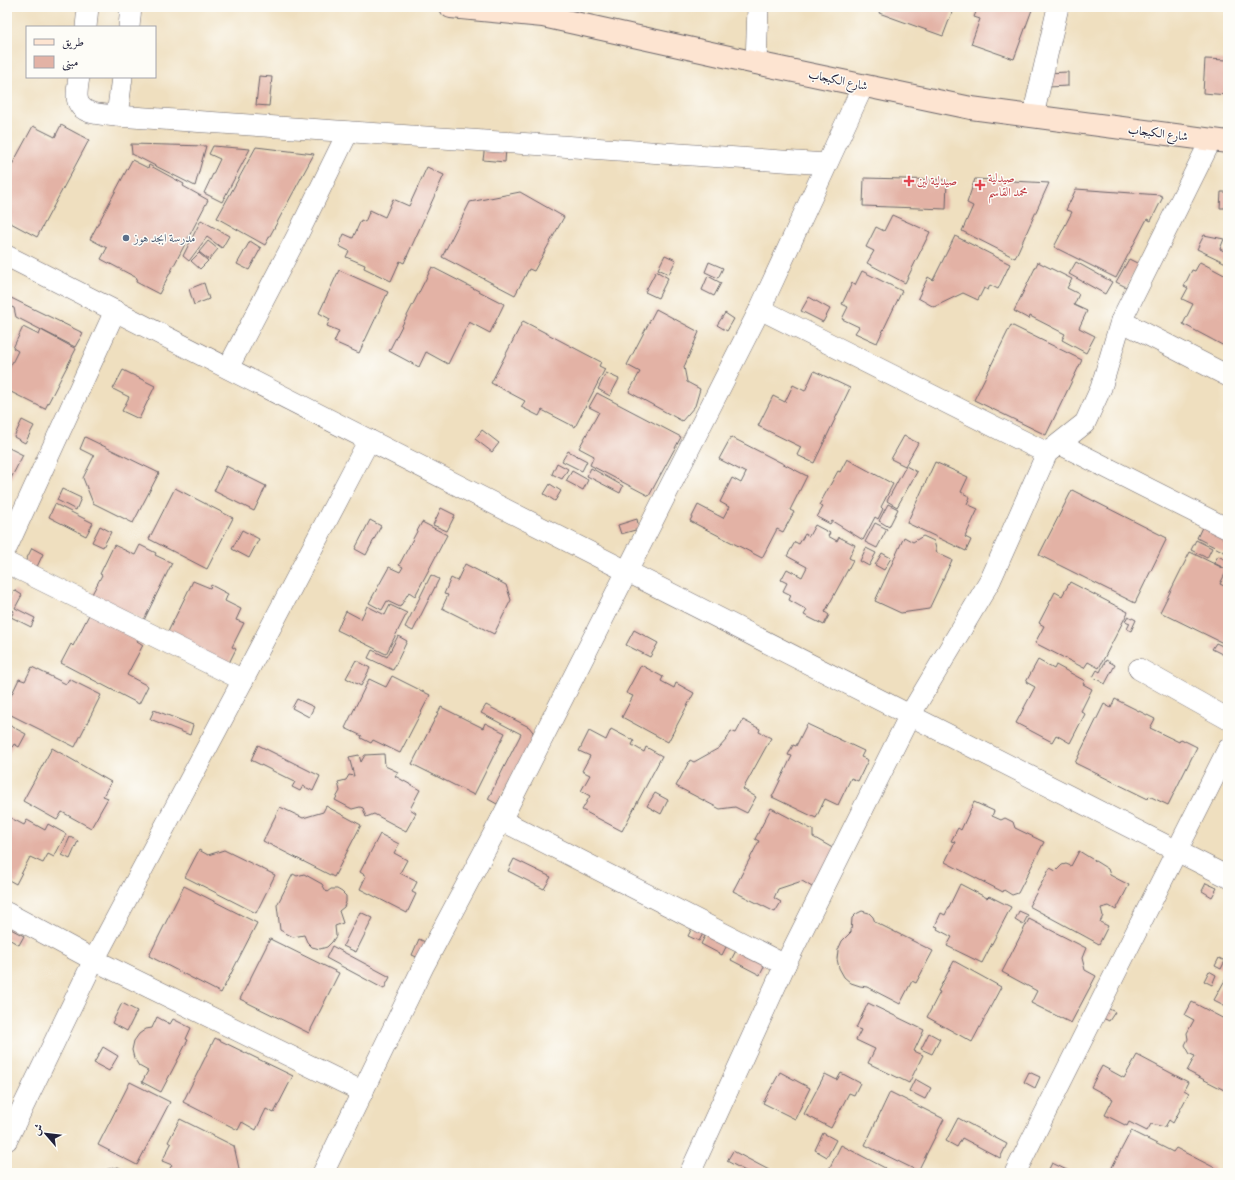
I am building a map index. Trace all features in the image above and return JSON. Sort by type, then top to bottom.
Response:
[{"type":"main road","name":"شارع الكبجاب","points":[[450,7],[543,16],[971,108],[1220,141]]},
{"type":"street","points":[[86,26],[88,7]]},
{"type":"street","points":[[128,26],[131,7]]},
{"type":"street","points":[[756,63],[758,7]]},
{"type":"street","points":[[1032,116],[1058,7]]},
{"type":"street","points":[[79,78],[77,95],[81,108],[86,112],[117,116],[826,164]]},
{"type":"street","points":[[117,116],[122,78]]},
{"type":"street","points":[[323,1173],[424,965],[501,820],[760,309],[863,86]]},
{"type":"street","points":[[228,368],[297,236],[348,132]]},
{"type":"street","points":[[690,1173],[785,965],[910,715],[990,581],[1053,448],[1085,423],[1101,388],[1121,321],[1220,141]]},
{"type":"street","points":[[7,256],[1228,877]]},
{"type":"street","points":[[760,309],[1228,529]]},
{"type":"street","points":[[7,547],[115,311]]},
{"type":"street","points":[[1121,321],[1228,376]]},
{"type":"street","points":[[7,1140],[94,960],[369,440]]},
{"type":"street","points":[[7,563],[243,680]]},
{"type":"street","points":[[1139,669],[1228,719]]},
{"type":"street","points":[[1015,1173],[1228,749]]},
{"type":"street","points":[[501,820],[785,965]]},
{"type":"street","points":[[7,913],[94,960],[363,1092]]},
{"type":"building","points":[[881,7],[954,7],[943,36],[879,13]]},
{"type":"building","points":[[978,7],[1033,7],[1014,59],[971,44],[980,19],[974,17]]},
{"type":"building","points":[[1205,59],[1228,60],[1228,95],[1203,93]]},
{"type":"building","points":[[1068,72],[1068,86],[1048,87],[1047,73]]},
{"type":"building","points":[[259,76],[272,77],[269,106],[256,105]]},
{"type":"building","points":[[61,125],[89,140],[37,237],[7,221],[7,174],[33,126],[55,137]]},
{"type":"building","points":[[131,144],[206,146],[195,186],[132,154]]},
{"type":"building","points":[[485,145],[506,148],[505,162],[483,160]]},
{"type":"building","points":[[213,146],[250,149],[222,202],[204,193],[220,159],[209,154]]},
{"type":"building","points":[[256,147],[314,154],[265,245],[217,218]]},
{"type":"building","points":[[132,160],[148,168],[149,165],[184,184],[183,186],[208,200],[159,294],[136,282],[137,278],[101,259],[107,248],[90,239]]},
{"type":"building","points":[[427,167],[444,175],[404,263],[400,261],[391,281],[364,268],[365,265],[346,257],[349,251],[339,246],[344,234],[353,238],[361,220],[365,222],[370,210],[385,217],[393,199],[409,206]]},
{"type":"building","points":[[864,178],[947,180],[946,209],[863,206]]},
{"type":"building","points":[[975,179],[1049,183],[1015,258],[962,231],[973,206],[967,203]]},
{"type":"building","points":[[1076,189],[1160,195],[1163,197],[1151,221],[1147,219],[1116,278],[1054,247],[1072,212],[1066,210]]},
{"type":"building","points":[[520,192],[564,217],[534,271],[529,269],[515,295],[442,257],[470,202]]},
{"type":"building","points":[[1221,192],[1228,192],[1228,208],[1220,208]]},
{"type":"building","points":[[892,215],[930,232],[905,283],[867,263],[874,251],[866,247],[876,227],[884,231]]},
{"type":"building","points":[[201,220],[229,236],[222,248],[207,237],[189,261],[183,256]]},
{"type":"building","points":[[1204,235],[1224,239],[1220,249],[1228,253],[1228,264],[1197,249]]},
{"type":"building","points":[[955,236],[1010,264],[998,289],[990,285],[988,290],[984,288],[978,300],[963,293],[934,307],[918,298],[928,277],[933,280]]},
{"type":"building","points":[[208,241],[218,249],[209,260],[199,252]]},
{"type":"building","points":[[250,241],[261,248],[249,270],[237,264]]},
{"type":"building","points":[[199,253],[208,261],[200,269],[191,261]]},
{"type":"building","points":[[665,255],[676,260],[669,274],[658,269]]},
{"type":"building","points":[[1129,259],[1139,264],[1126,287],[1116,282]]},
{"type":"building","points":[[709,262],[723,268],[718,278],[705,272]]},
{"type":"building","points":[[1038,262],[1072,279],[1067,288],[1079,294],[1074,305],[1087,311],[1079,328],[1095,336],[1086,353],[1062,340],[1065,334],[1030,316],[1029,319],[1014,311]]},
{"type":"building","points":[[1076,262],[1112,282],[1105,294],[1069,274]]},
{"type":"building","points":[[1200,262],[1228,277],[1228,344],[1226,347],[1183,324],[1193,304],[1182,299],[1188,288],[1184,286],[1192,270],[1195,271]]},
{"type":"building","points":[[432,267],[504,304],[490,333],[469,322],[448,364],[426,352],[419,367],[389,351]]},
{"type":"building","points":[[339,270],[388,292],[359,353],[334,342],[339,331],[327,326],[330,319],[319,313]]},
{"type":"building","points":[[656,271],[668,278],[658,298],[645,292]]},
{"type":"building","points":[[862,271],[902,291],[877,343],[855,333],[859,327],[842,319],[848,307],[842,304],[852,283],[855,285]]},
{"type":"building","points":[[708,276],[721,283],[714,296],[702,290]]},
{"type":"building","points":[[204,283],[209,299],[194,305],[189,289]]},
{"type":"building","points":[[7,296],[83,333],[75,347],[16,317],[14,308],[7,305]]},
{"type":"building","points":[[809,297],[830,309],[823,322],[801,311]]},
{"type":"building","points":[[656,309],[699,332],[684,367],[687,382],[700,389],[695,406],[682,421],[629,392],[640,372],[627,365]]},
{"type":"building","points":[[725,313],[734,319],[727,331],[717,325]]},
{"type":"building","points":[[523,321],[601,362],[599,366],[605,369],[575,427],[542,410],[539,416],[521,407],[525,401],[491,383]]},
{"type":"building","points":[[1011,325],[1082,360],[1046,435],[974,400]]},
{"type":"building","points":[[23,327],[39,335],[41,330],[76,349],[45,409],[7,390],[7,373],[18,351],[13,348]]},
{"type":"building","points":[[123,370],[155,386],[139,419],[122,411],[129,397],[113,389]]},
{"type":"building","points":[[814,371],[850,388],[814,463],[797,455],[801,447],[758,426],[773,396],[785,402],[793,385],[805,391]]},
{"type":"building","points":[[606,373],[619,379],[610,396],[598,389]]},
{"type":"building","points":[[597,393],[681,437],[649,496],[590,465],[594,456],[579,448],[599,412],[589,407]]},
{"type":"building","points":[[22,420],[34,426],[25,443],[14,437]]},
{"type":"building","points":[[482,430],[499,443],[492,452],[475,439]]},
{"type":"building","points":[[904,436],[918,443],[905,466],[891,459]]},
{"type":"building","points":[[85,437],[159,473],[133,523],[93,503],[83,478],[94,456],[80,449]]},
{"type":"building","points":[[731,437],[807,476],[790,510],[794,512],[783,532],[777,529],[762,558],[690,521],[698,505],[723,518],[729,507],[720,502],[732,478],[741,483],[746,473],[719,459]]},
{"type":"building","points":[[7,447],[23,455],[7,486]]},
{"type":"building","points":[[568,451],[587,461],[582,471],[562,461]]},
{"type":"building","points":[[847,459],[893,484],[881,507],[883,509],[878,519],[875,517],[863,540],[832,521],[830,524],[817,517],[823,507],[819,505],[838,471],[840,472]]},
{"type":"building","points":[[935,462],[968,477],[961,492],[970,497],[967,504],[978,509],[965,537],[971,540],[966,551],[907,523]]},
{"type":"building","points":[[557,463],[568,469],[562,479],[552,474]]},
{"type":"building","points":[[226,466],[266,486],[254,511],[214,491]]},
{"type":"building","points":[[906,466],[917,472],[897,507],[887,501]]},
{"type":"building","points":[[591,468],[623,486],[620,493],[587,476]]},
{"type":"building","points":[[572,471],[588,480],[583,490],[566,481]]},
{"type":"building","points":[[550,484],[561,491],[555,501],[544,494]]},
{"type":"building","points":[[175,488],[233,518],[207,569],[149,539]]},
{"type":"building","points":[[62,489],[81,498],[76,510],[57,500]]},
{"type":"building","points":[[1072,490],[1167,538],[1135,603],[1039,555]]},
{"type":"building","points":[[55,504],[93,523],[86,536],[49,517]]},
{"type":"building","points":[[888,504],[898,509],[889,527],[879,521]]},
{"type":"building","points":[[441,508],[455,515],[447,531],[433,525]]},
{"type":"building","points":[[637,519],[639,529],[621,534],[618,525]]},
{"type":"building","points":[[370,520],[381,526],[366,555],[355,549]]},
{"type":"building","points":[[422,522],[447,535],[415,596],[409,592],[400,607],[387,601],[382,610],[369,603],[389,567],[400,572],[403,567],[399,565]]},
{"type":"building","points":[[875,523],[887,529],[877,548],[865,542]]},
{"type":"building","points":[[815,525],[830,533],[828,536],[837,541],[839,537],[855,545],[849,558],[853,560],[825,612],[829,615],[824,625],[804,615],[807,610],[789,600],[791,595],[783,591],[787,583],[781,580],[787,569],[802,577],[807,567],[787,556],[795,542],[799,544],[805,534],[809,536]]},
{"type":"building","points":[[1203,525],[1228,537],[1228,554],[1197,538]]},
{"type":"building","points":[[100,526],[111,532],[103,547],[92,542]]},
{"type":"building","points":[[242,530],[259,539],[249,558],[232,549]]},
{"type":"building","points":[[923,536],[934,541],[937,553],[952,560],[929,609],[901,613],[875,601],[904,537],[913,542]]},
{"type":"building","points":[[1196,540],[1212,548],[1207,558],[1191,550]]},
{"type":"building","points":[[114,545],[135,555],[140,545],[156,553],[155,555],[172,563],[144,620],[91,596],[102,575],[100,574]]},
{"type":"building","points":[[32,548],[43,554],[36,569],[24,564]]},
{"type":"building","points":[[866,548],[876,553],[869,566],[860,561]]},
{"type":"building","points":[[1190,552],[1227,570],[1220,584],[1228,588],[1228,641],[1225,644],[1160,612]]},
{"type":"building","points":[[882,553],[891,558],[884,570],[875,565]]},
{"type":"building","points":[[1218,556],[1228,561],[1228,570],[1214,563]]},
{"type":"building","points":[[465,564],[506,585],[511,600],[494,634],[442,608],[448,595],[444,594],[451,578],[457,581]]},
{"type":"building","points":[[431,575],[439,579],[413,631],[405,627]]},
{"type":"building","points":[[193,581],[210,588],[211,585],[228,594],[225,601],[241,609],[236,620],[244,623],[232,647],[236,649],[227,667],[166,636]]},
{"type":"building","points":[[1070,582],[1128,612],[1099,668],[1088,662],[1084,668],[1035,643],[1044,626],[1039,623],[1055,592],[1062,596]]},
{"type":"building","points":[[14,590],[22,595],[15,608],[35,618],[31,627],[11,617],[14,611],[7,608],[7,605]]},
{"type":"building","points":[[390,605],[407,613],[386,654],[337,630],[346,611],[361,619],[367,606],[385,615]]},
{"type":"building","points":[[92,609],[141,635],[137,641],[143,645],[127,675],[148,686],[139,704],[61,663],[71,644],[73,646]]},
{"type":"building","points":[[1128,616],[1136,620],[1131,631],[1127,629],[1130,623],[1125,621]]},
{"type":"building","points":[[634,630],[658,643],[650,657],[626,645]]},
{"type":"building","points":[[398,636],[407,641],[393,670],[368,658],[372,650],[387,657]]},
{"type":"building","points":[[1216,643],[1227,648],[1228,645],[1228,657],[1212,649]]},
{"type":"building","points":[[356,660],[370,668],[361,686],[346,678]]},
{"type":"building","points":[[1038,660],[1054,669],[1056,665],[1085,681],[1083,684],[1092,689],[1081,711],[1085,714],[1070,743],[1056,735],[1052,742],[1016,723],[1035,687],[1026,682]]},
{"type":"building","points":[[1106,660],[1115,665],[1105,684],[1093,677],[1097,670],[1100,672]]},
{"type":"building","points":[[641,665],[663,677],[661,681],[674,688],[676,683],[694,693],[668,742],[622,717],[633,696],[626,693]]},
{"type":"building","points":[[32,667],[66,684],[69,679],[101,695],[75,747],[7,713],[8,702],[19,679],[25,681]]},
{"type":"building","points":[[392,676],[430,695],[400,753],[373,740],[371,743],[361,738],[362,736],[345,728],[369,679],[386,687]]},
{"type":"building","points":[[297,699],[314,707],[309,717],[292,708]]},
{"type":"building","points":[[1115,699],[1155,719],[1150,728],[1179,742],[1181,739],[1197,747],[1168,805],[1149,796],[1148,799],[1075,763],[1104,704],[1111,708]]},
{"type":"building","points":[[486,705],[529,727],[533,732],[533,737],[497,804],[488,799],[521,734],[481,713]]},
{"type":"building","points":[[441,707],[483,728],[485,723],[505,733],[474,795],[412,764]]},
{"type":"building","points":[[154,710],[193,725],[190,735],[150,719]]},
{"type":"building","points":[[743,720],[760,729],[759,732],[771,738],[743,789],[756,797],[747,813],[735,807],[720,809],[676,786],[690,760],[694,762],[719,748],[727,739],[731,731],[736,733]]},
{"type":"building","points":[[7,724],[26,734],[19,747],[14,744],[7,757]]},
{"type":"building","points":[[807,724],[864,751],[861,757],[868,760],[858,781],[851,778],[838,805],[825,799],[816,818],[772,797],[792,756],[788,755],[793,745],[796,746]]},
{"type":"building","points":[[611,729],[634,741],[632,745],[644,752],[646,747],[662,756],[622,831],[582,810],[590,796],[581,791],[590,775],[582,771],[590,756],[579,751],[589,731],[606,740]]},
{"type":"building","points":[[258,745],[320,776],[313,791],[303,786],[300,791],[292,787],[295,782],[251,760]]},
{"type":"building","points":[[52,748],[111,782],[103,796],[108,798],[91,828],[62,812],[57,820],[23,801]]},
{"type":"building","points":[[384,754],[385,766],[398,772],[395,776],[420,790],[410,809],[416,813],[406,831],[374,814],[366,817],[363,808],[360,807],[352,809],[335,800],[340,791],[338,782],[346,780],[349,775],[354,776],[349,757],[359,755],[361,762],[365,755]]},
{"type":"building","points":[[655,793],[668,800],[661,814],[647,806]]},
{"type":"building","points":[[974,802],[994,811],[992,816],[1001,820],[1005,818],[1013,822],[1015,828],[1044,842],[1018,893],[1012,895],[1004,890],[1003,892],[945,862],[955,842],[951,841],[958,828],[961,830]]},
{"type":"building","points":[[326,806],[361,825],[334,877],[263,841],[280,807],[303,818],[323,812]]},
{"type":"building","points":[[771,808],[813,830],[813,837],[838,851],[817,890],[802,881],[778,889],[774,898],[781,902],[775,912],[733,891],[759,841],[755,839]]},
{"type":"building","points":[[7,816],[24,825],[27,820],[45,830],[48,824],[66,834],[54,857],[48,854],[43,863],[30,857],[16,884],[7,879]]},
{"type":"building","points":[[380,834],[399,844],[394,853],[407,860],[400,873],[417,882],[412,892],[416,894],[407,913],[360,889],[366,876],[360,872]]},
{"type":"building","points":[[70,837],[78,841],[70,859],[62,855]]},
{"type":"building","points":[[199,850],[208,855],[224,850],[275,875],[256,913],[185,877]]},
{"type":"building","points":[[1079,851],[1108,869],[1110,875],[1129,885],[1116,910],[1109,906],[1101,908],[1103,916],[1100,922],[1108,926],[1099,944],[1029,906],[1050,868],[1056,871],[1062,865],[1066,864],[1071,866]]},
{"type":"building","points":[[514,859],[551,877],[544,889],[508,871]]},
{"type":"building","points":[[293,874],[297,876],[304,874],[322,884],[327,892],[331,889],[337,889],[346,896],[344,907],[339,911],[343,923],[335,926],[336,936],[327,947],[320,949],[312,947],[307,942],[304,935],[293,937],[280,930],[277,905]]},
{"type":"building","points":[[1206,883],[1217,888],[1212,897],[1202,891]]},
{"type":"building","points":[[960,884],[987,898],[989,896],[1011,907],[982,963],[947,946],[952,937],[937,929],[938,927],[935,926],[941,913],[945,915]]},
{"type":"building","points":[[184,886],[257,923],[221,993],[149,956]]},
{"type":"building","points":[[862,911],[869,913],[875,922],[933,951],[916,983],[912,981],[900,1004],[867,987],[851,983],[844,977],[839,968],[837,959],[838,950],[842,941],[851,932],[852,918]]},
{"type":"building","points":[[1019,911],[1028,915],[1023,925],[1015,920]]},
{"type":"building","points":[[360,912],[373,918],[356,952],[343,946]]},
{"type":"building","points":[[1029,919],[1086,948],[1082,958],[1085,970],[1096,976],[1071,1023],[1031,1003],[1037,991],[1002,972]]},
{"type":"building","points":[[694,924],[705,930],[699,941],[688,936]]},
{"type":"building","points":[[7,927],[24,936],[19,945],[7,938]]},
{"type":"building","points":[[707,932],[728,943],[722,955],[701,944]]},
{"type":"building","points":[[270,939],[339,973],[309,1033],[240,999]]},
{"type":"building","points":[[419,939],[429,944],[421,959],[412,955]]},
{"type":"building","points":[[739,945],[768,959],[760,975],[731,960]]},
{"type":"building","points":[[332,946],[390,977],[384,989],[326,958]]},
{"type":"building","points":[[1219,958],[1225,961],[1221,969],[1215,966]]},
{"type":"building","points":[[954,961],[1001,987],[972,1042],[927,1017],[940,992],[938,991]]},
{"type":"building","points":[[1209,971],[1216,975],[1212,985],[1204,981]]},
{"type":"building","points":[[1225,980],[1228,982],[1228,1007],[1214,1000]]},
{"type":"building","points":[[1192,1002],[1228,1021],[1228,1092],[1187,1071],[1195,1056],[1190,1054],[1185,1045],[1188,1039],[1187,1033],[1194,1020],[1185,1015]]},
{"type":"building","points":[[122,1003],[137,1011],[127,1031],[112,1023]]},
{"type":"building","points":[[868,1003],[924,1030],[914,1051],[923,1055],[909,1083],[868,1063],[875,1049],[856,1040],[861,1030],[856,1028]]},
{"type":"building","points":[[1105,1007],[1115,1012],[1109,1021],[1101,1017]]},
{"type":"building","points":[[157,1017],[170,1024],[173,1019],[191,1028],[186,1039],[188,1040],[161,1092],[142,1082],[148,1071],[139,1066],[134,1058],[132,1050],[134,1041],[139,1034],[146,1029],[152,1028]]},
{"type":"building","points":[[929,1033],[940,1039],[932,1054],[921,1049]]},
{"type":"building","points":[[215,1038],[293,1076],[274,1113],[266,1109],[256,1130],[242,1122],[238,1130],[183,1102]]},
{"type":"building","points":[[103,1047],[118,1056],[109,1071],[94,1063]]},
{"type":"building","points":[[1137,1055],[1188,1082],[1184,1090],[1189,1093],[1173,1123],[1169,1120],[1165,1127],[1151,1124],[1147,1131],[1129,1122],[1127,1126],[1105,1115],[1113,1099],[1091,1087],[1102,1066],[1124,1078]]},
{"type":"building","points":[[780,1072],[810,1088],[795,1119],[763,1103]]},
{"type":"building","points":[[1029,1072],[1040,1077],[1035,1088],[1024,1082]]},
{"type":"building","points":[[841,1073],[860,1083],[854,1095],[849,1093],[831,1128],[804,1114],[825,1074],[837,1080]]},
{"type":"building","points":[[915,1079],[931,1088],[925,1099],[909,1091]]},
{"type":"building","points":[[130,1082],[170,1102],[137,1165],[98,1145]]},
{"type":"building","points":[[890,1092],[944,1119],[918,1171],[865,1145]]},
{"type":"building","points":[[958,1118],[1007,1144],[1000,1158],[962,1138],[957,1147],[946,1141]]},
{"type":"building","points":[[180,1119],[234,1146],[240,1173],[167,1173],[172,1165],[162,1161],[171,1144],[168,1142]]},
{"type":"building","points":[[1131,1131],[1173,1152],[1176,1148],[1215,1168],[1212,1173],[1109,1173]]},
{"type":"building","points":[[823,1133],[836,1140],[827,1157],[815,1150]]},
{"type":"building","points":[[841,1145],[885,1168],[882,1173],[827,1173]]},
{"type":"building","points":[[733,1151],[769,1170],[767,1173],[749,1173],[727,1161]]},
{"type":"building","points":[[1052,1163],[1071,1172],[1047,1173]]},
{"type":"building","points":[[118,1167],[130,1173],[95,1173],[95,1172]]},
{"type":"place","name":"صيدلية لين","points":[[909,181]]},
{"type":"place","name":"صيدلية محمد القاسم","points":[[980,185]]},
{"type":"place","name":"مدرسة ابجد هوز","points":[[126,238]]}]
